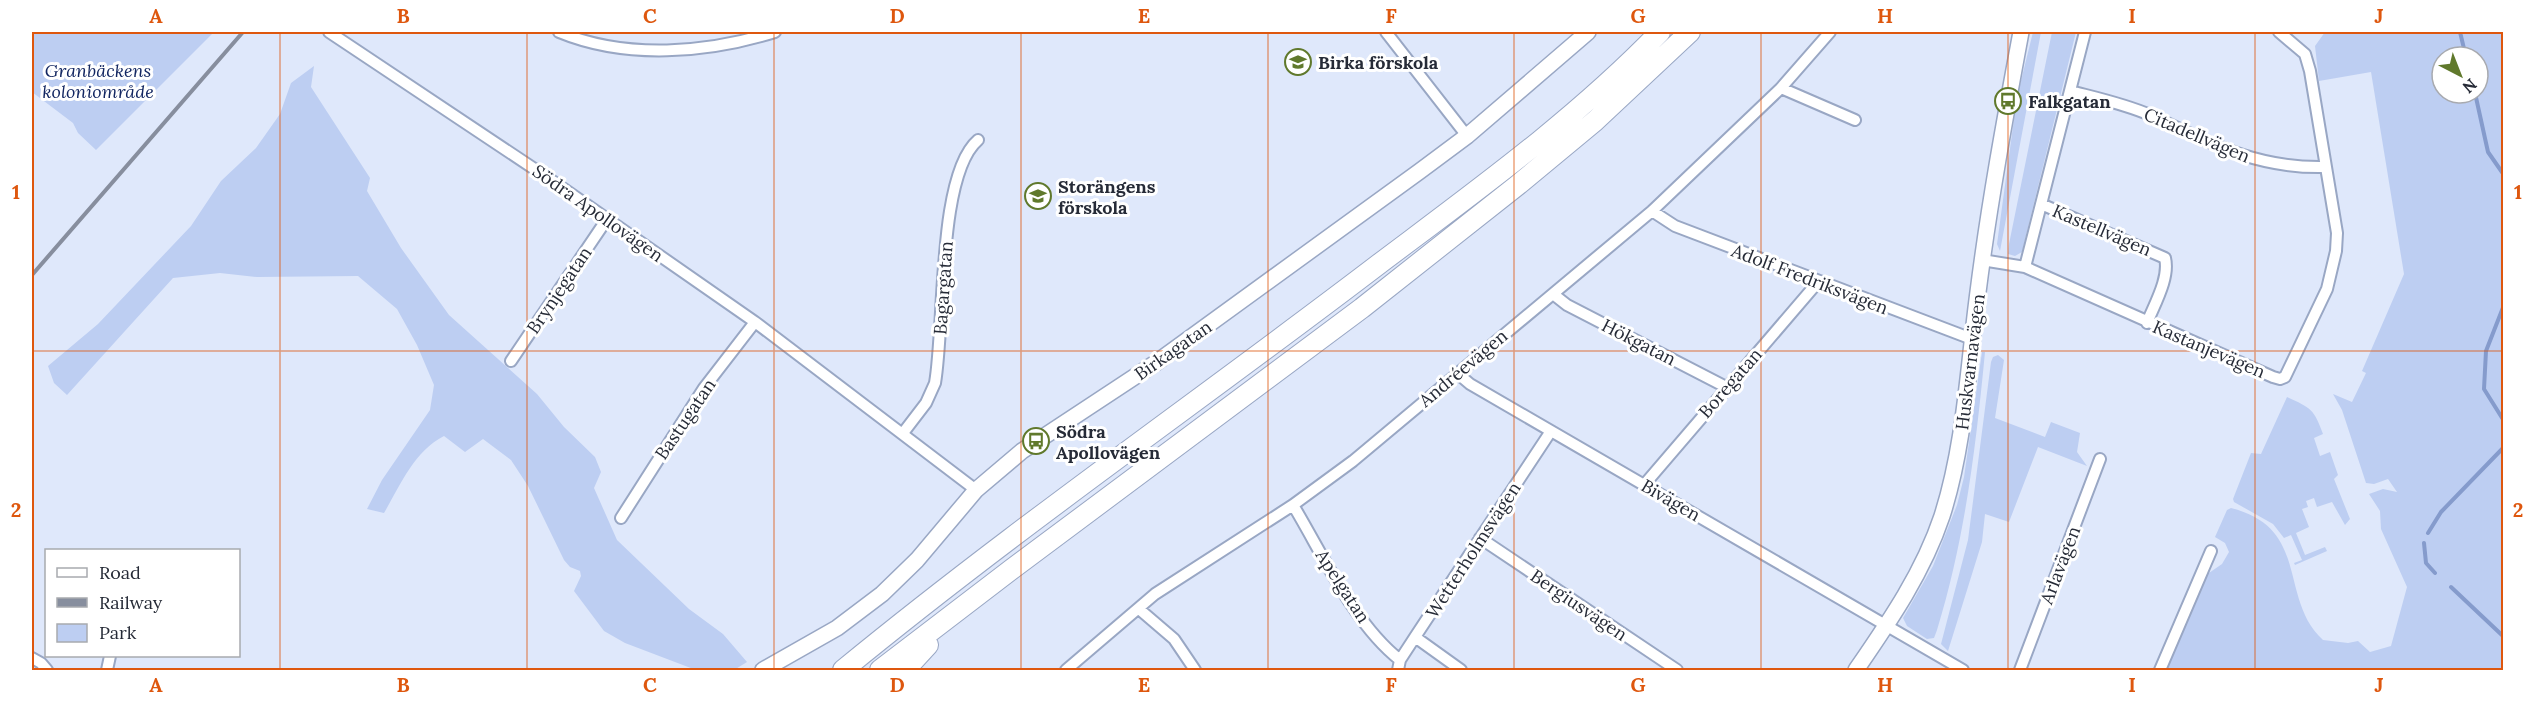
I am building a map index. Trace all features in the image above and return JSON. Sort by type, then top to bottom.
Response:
[{"type":"highway","points":[[843,670],[1044,515],[1506,169],[1581,105],[1660,32]]},
{"type":"highway","points":[[880,670],[1012,568],[1362,308],[1510,192],[1595,121],[1690,32]]},
{"type":"highway","points":[[905,670],[929,644],[1012,568]]},
{"type":"street","points":[[559,32],[618,46],[679,50],[727,44],[775,32]]},
{"type":"street","points":[[1386,32],[1467,136]]},
{"type":"street","name":"Birkagatan","points":[[763,670],[837,628],[882,594],[916,560],[976,490],[1029,445],[1156,362],[1467,136],[1588,32]]},
{"type":"street","name":"Andréevägen","points":[[1066,670],[1155,594],[1293,505],[1353,461],[1553,294],[1652,211],[1781,88],[1830,32]]},
{"type":"street","name":"Huskvarnavägen","points":[[1856,670],[1908,592],[1942,516],[1960,440],[1982,260],[2021,32]]},
{"type":"street","points":[[2025,267],[2085,32]]},
{"type":"street","name":"Kastanjevägen","points":[[1982,260],[2025,267],[2273,377],[2280,379],[2285,377],[2327,289],[2334,269],[2337,233],[2305,54],[2278,32]]},
{"type":"street","name":"Södra Apollovägen","points":[[336,34],[754,322],[976,490]]},
{"type":"street","points":[[1781,88],[1855,120]]},
{"type":"street","name":"Citadellvägen","points":[[2070,92],[2127,106],[2207,144],[2258,161],[2289,166],[2326,167]]},
{"type":"street","name":"Bagargatan","points":[[903,433],[926,403],[935,383],[948,226],[966,153],[978,140]]},
{"type":"street","name":"Kastellvägen","points":[[2041,204],[2165,258],[2167,266],[2164,277],[2147,323]]},
{"type":"street","name":"Adolf Fredriksvägen","points":[[1652,211],[1675,226],[1972,339]]},
{"type":"street","name":"Brynjegatan","points":[[511,361],[607,219]]},
{"type":"street","name":"Boregatan","points":[[1644,485],[1818,282]]},
{"type":"street","name":"Hökgatan","points":[[1553,294],[1567,305],[1726,387]]},
{"type":"street","name":"Bastugatan","points":[[621,518],[704,388],[754,322]]},
{"type":"street","name":"Bivägen","points":[[1457,373],[1886,626],[1944,665],[1963,670]]},
{"type":"street","name":"Wetterholmsvägen","points":[[1399,665],[1551,430]]},
{"type":"street","name":"Arlavägen","points":[[2020,670],[2100,459]]},
{"type":"street","name":"Apelgatan","points":[[1293,505],[1353,604],[1399,665]]},
{"type":"street","name":"Bergiusvägen","points":[[1480,538],[1677,670]]},
{"type":"street","points":[[2160,670],[2211,551]]},
{"type":"street","points":[[1139,609],[1174,639],[1195,670]]},
{"type":"street","points":[[1415,637],[1461,670]]},
{"type":"street","points":[[32,658],[47,670]]},
{"type":"green space","name":"Granbäckens koloniområde","points":[[32,32],[214,32],[96,150],[78,133],[73,123],[32,92]]},
{"type":"green space","points":[[2033,32],[2041,32],[2000,251],[1997,244],[2017,97]]},
{"type":"green space","points":[[2052,32],[2076,32],[2022,252],[2015,256],[2008,254],[2009,244]]},
{"type":"green space","points":[[2325,32],[2503,32],[2503,670],[2166,670],[2206,575],[2222,564],[2229,552],[2225,543],[2215,537],[2227,510],[2231,508],[2256,518],[2273,531],[2283,548],[2309,623],[2323,640],[2348,643],[2358,641],[2370,652],[2391,646],[2407,587],[2381,529],[2380,511],[2369,494],[2383,489],[2397,492],[2388,479],[2374,484],[2366,483],[2342,410],[2333,394],[2352,402],[2366,373],[2362,371],[2404,274],[2371,72],[2319,81],[2315,46]]},
{"type":"green space","points":[[314,66],[311,87],[370,178],[367,191],[401,248],[449,315],[537,394],[564,427],[595,457],[601,472],[594,488],[617,540],[689,609],[723,634],[747,662],[734,670],[696,670],[625,643],[604,631],[574,591],[581,576],[580,571],[570,567],[564,560],[528,486],[511,460],[483,439],[465,452],[444,436],[433,443],[416,460],[384,513],[367,509],[382,480],[430,410],[434,385],[417,345],[397,309],[358,276],[257,277],[220,273],[173,278],[67,395],[54,383],[48,366],[98,324],[191,226],[221,181],[256,148],[280,114],[291,83]]},
{"type":"green space","points":[[1982,352],[1985,352],[1978,422],[1962,527],[1937,630],[1934,638],[1927,639],[1907,626],[1903,618],[1933,566],[1957,505],[1964,477]]},
{"type":"green space","points":[[1998,355],[2004,360],[1995,418],[2045,437],[2051,422],[2080,433],[2077,452],[2087,466],[2038,447],[2009,522],[1985,514],[1982,542],[1948,651],[1941,644],[1968,540],[1991,362],[1993,357]]},
{"type":"green space","points":[[2287,397],[2307,407],[2317,419],[2323,434],[2314,438],[2320,456],[2330,452],[2338,475],[2334,479],[2350,519],[2345,525],[2332,502],[2317,507],[2314,498],[2306,501],[2308,507],[2302,509],[2309,527],[2296,533],[2305,555],[2325,547],[2327,551],[2295,565],[2294,563],[2302,560],[2291,535],[2284,538],[2273,524],[2234,502],[2233,499],[2251,453],[2261,454]]},
{"type":"waterway","points":[[2460,32],[2463,45]]},
{"type":"waterway","points":[[2478,105],[2488,152],[2504,175]]},
{"type":"waterway","points":[[2504,305],[2486,351],[2484,389],[2504,421]]},
{"type":"waterway","points":[[2428,533],[2441,512],[2504,447]]},
{"type":"waterway","points":[[2424,543],[2426,563],[2435,573]]},
{"type":"waterway","points":[[2451,587],[2504,637]]},
{"type":"railway","points":[[32,275],[243,32]]},
{"type":"place","name":"Birka förskola","points":[[1298,62]]},
{"type":"place","name":"Falkgatan","points":[[2008,101]]},
{"type":"place","name":"Storängens förskola","points":[[1038,196]]},
{"type":"place","name":"Södra Apollovägen","points":[[1036,441]]}]
